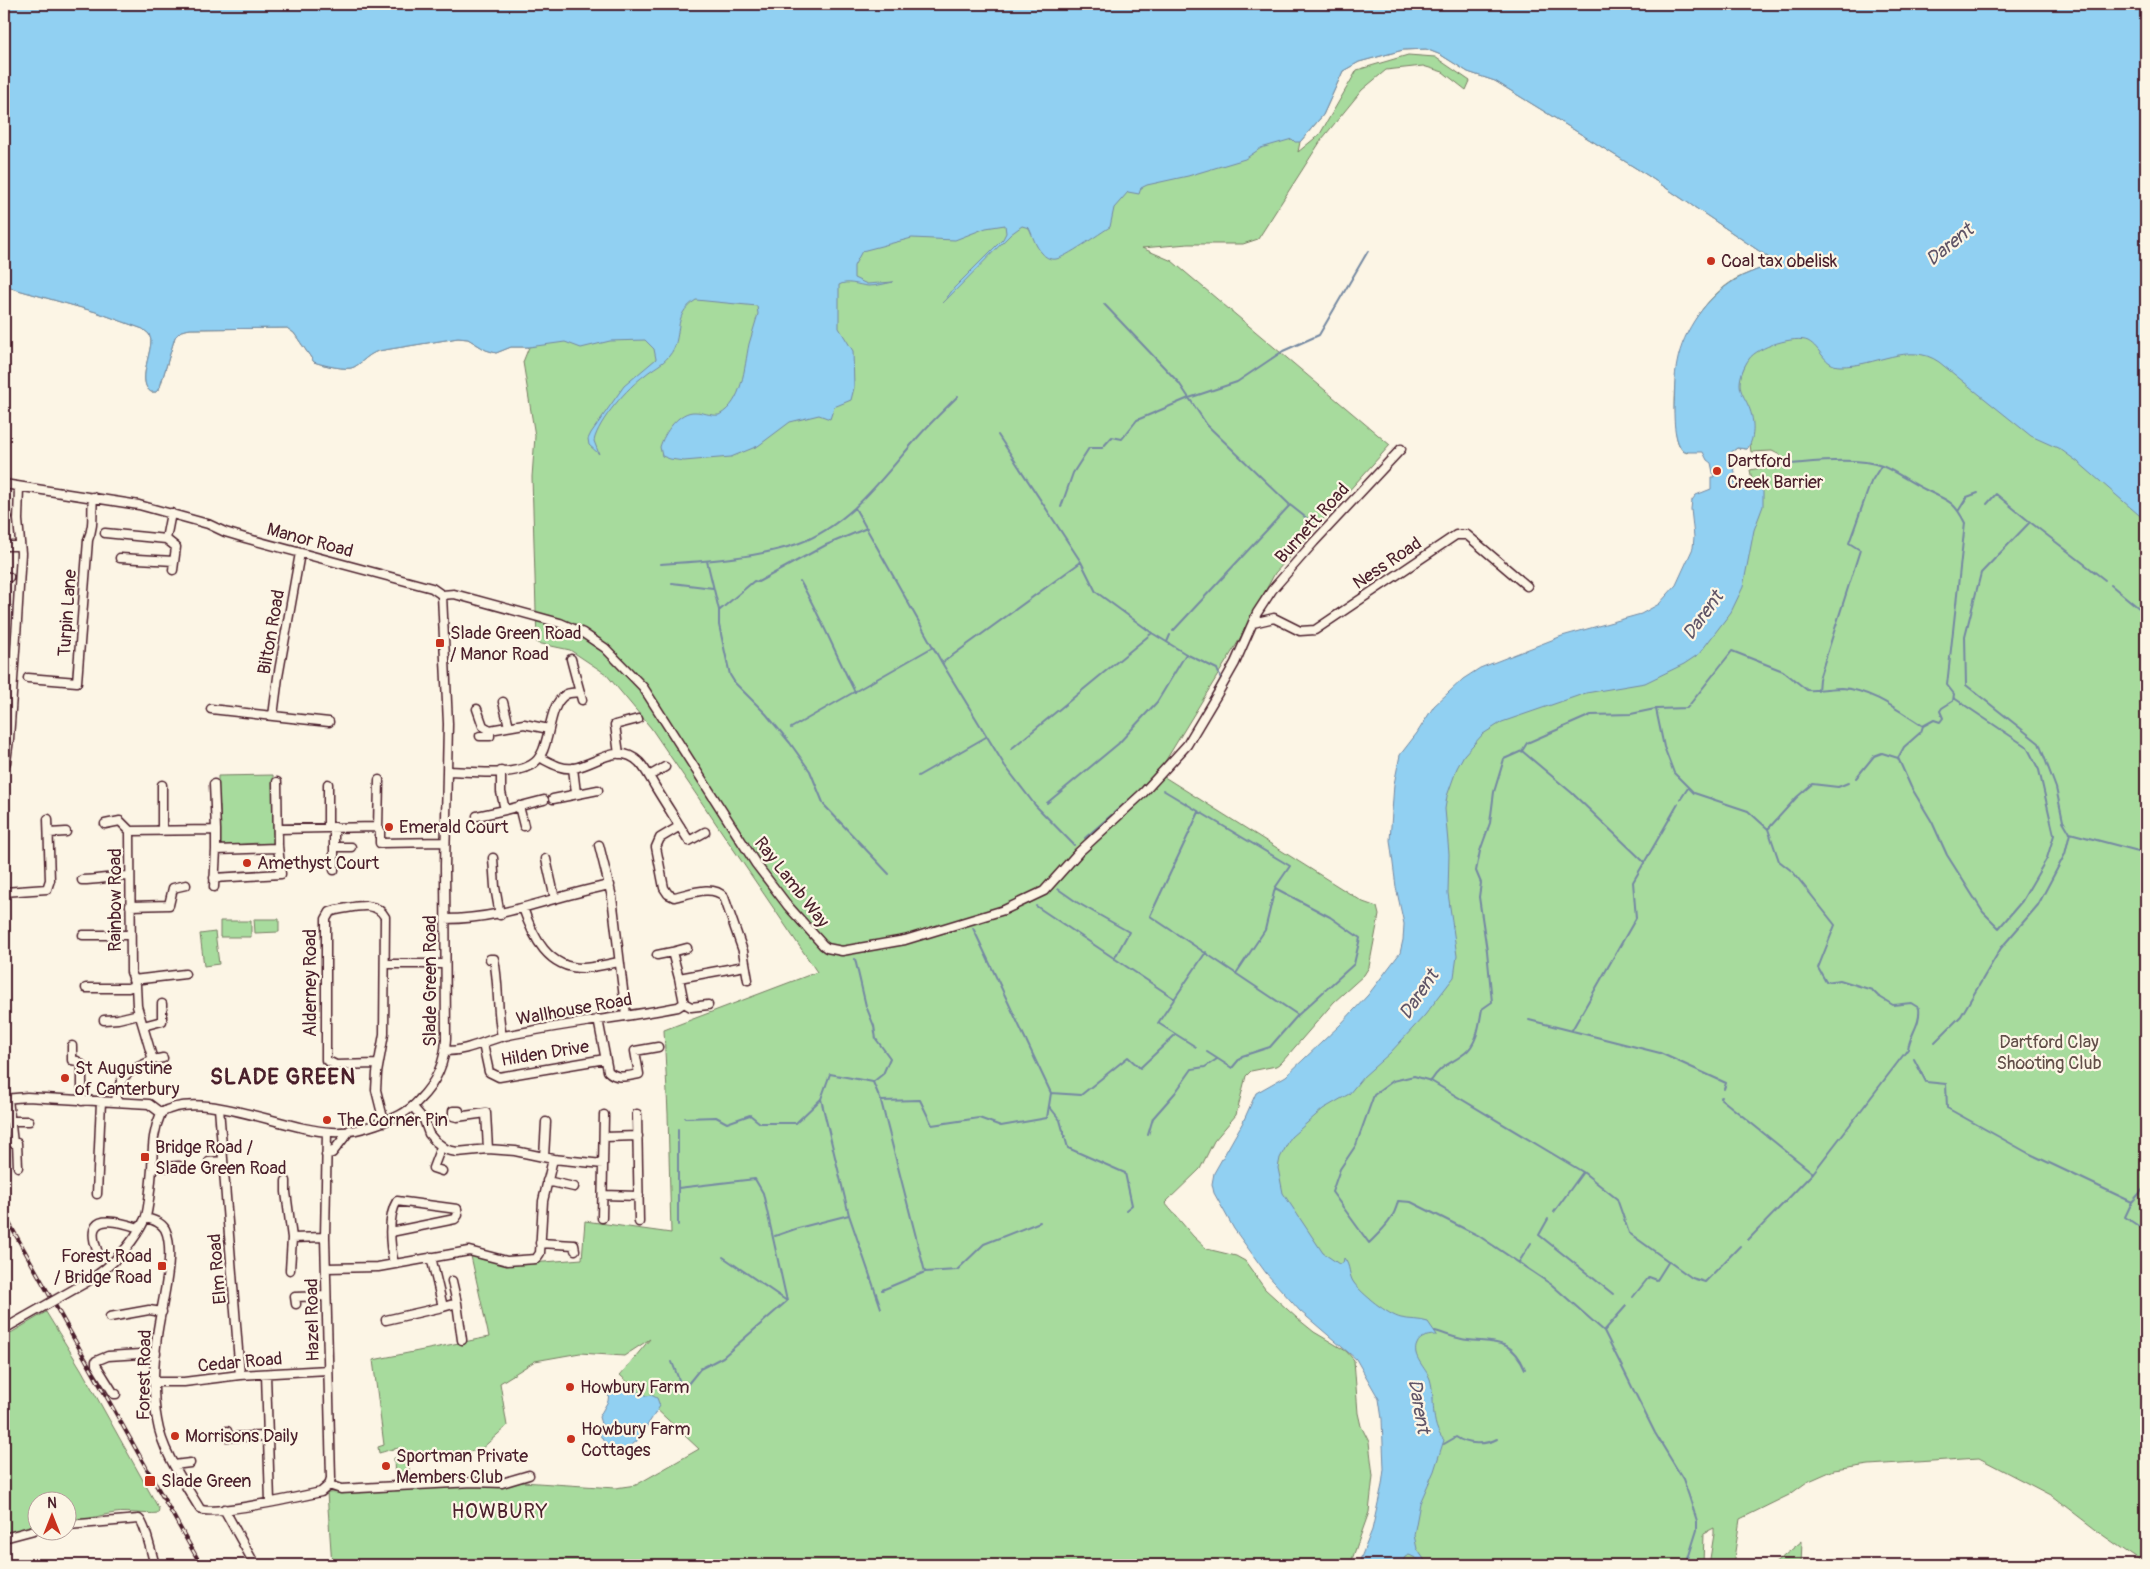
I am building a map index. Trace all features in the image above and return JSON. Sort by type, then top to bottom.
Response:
[{"type":"street","name":"Burnett Road","points":[[1187,745],[1235,663],[1252,623],[1271,592],[1401,449]]},
{"type":"street","name":"Manor Road","points":[[4,484],[139,504],[208,524],[225,532],[432,588],[442,595],[454,594],[529,614]]},
{"type":"street","points":[[4,766],[9,739],[14,663],[20,546],[18,520],[20,487]]},
{"type":"street","name":"Turpin Lane","points":[[28,678],[77,682],[88,540],[93,526],[93,497]]},
{"type":"street","points":[[166,539],[171,513]]},
{"type":"street","points":[[105,533],[166,539],[176,547],[173,570]]},
{"type":"street","name":"Ness Road","points":[[1252,623],[1274,618],[1300,631],[1315,630],[1456,535],[1467,536],[1527,586]]},
{"type":"street","points":[[4,546],[20,546]]},
{"type":"street","name":"Bilton Road","points":[[273,716],[300,553]]},
{"type":"street","points":[[120,558],[174,561]]},
{"type":"street","points":[[442,595],[448,700],[447,771],[516,771],[530,766],[541,758],[556,709],[565,695],[581,696],[571,659]]},
{"type":"street","name":"Ray Lamb Way","points":[[529,614],[560,623],[583,634],[605,648],[643,688],[756,864],[788,906],[827,948],[842,951],[904,940],[1004,910],[1044,891],[1079,852],[1143,793],[1187,745]]},
{"type":"street","points":[[4,662],[14,663]]},
{"type":"street","points":[[503,702],[508,726]]},
{"type":"street","points":[[211,709],[329,722]]},
{"type":"street","points":[[477,709],[483,726],[490,730],[524,724],[549,729]]},
{"type":"street","points":[[618,754],[615,725],[638,719]]},
{"type":"street","points":[[480,736],[490,736],[490,730]]},
{"type":"street","points":[[541,758],[562,767],[573,768],[607,755],[618,754],[630,757],[639,762],[649,776],[689,841],[705,832]]},
{"type":"street","points":[[573,768],[576,793]]},
{"type":"street","points":[[649,776],[665,768]]},
{"type":"street","name":"Slade Green Road","points":[[161,1113],[180,1105],[219,1108],[327,1132],[350,1130],[384,1122],[413,1107],[433,1083],[446,1051],[445,842],[447,771]]},
{"type":"street","points":[[501,771],[501,792],[505,810]]},
{"type":"street","points":[[379,780],[378,829],[380,830],[380,843],[445,842]]},
{"type":"street","points":[[214,784],[216,850],[214,883],[280,875],[277,782]]},
{"type":"street","points":[[328,784],[334,847],[334,870]]},
{"type":"street","points":[[162,785],[162,831]]},
{"type":"street","points":[[553,799],[598,790]]},
{"type":"street","points":[[476,816],[544,800]]},
{"type":"street","points":[[519,806],[524,826]]},
{"type":"street","points":[[105,824],[121,817],[130,831]]},
{"type":"street","points":[[4,892],[48,889],[50,880],[48,819]]},
{"type":"street","points":[[680,826],[660,838],[656,847],[664,888],[674,898],[713,890],[720,892],[724,897],[743,951],[748,980]]},
{"type":"street","points":[[278,829],[331,827],[378,829]]},
{"type":"street","name":"Rainbow Road","points":[[153,1060],[139,1014],[135,983],[130,972],[130,831],[216,830]]},
{"type":"street","points":[[48,833],[66,832]]},
{"type":"street","points":[[599,845],[610,885],[626,1015]]},
{"type":"street","points":[[216,850],[276,848],[278,846]]},
{"type":"street","points":[[334,847],[351,847]]},
{"type":"street","points":[[493,858],[495,888],[500,914]]},
{"type":"street","points":[[546,859],[555,899]]},
{"type":"street","points":[[82,880],[99,880],[111,876],[130,876]]},
{"type":"street","points":[[130,906],[169,905],[172,888],[186,885]]},
{"type":"street","points":[[445,919],[470,919],[500,914],[582,890],[610,885]]},
{"type":"street","name":"Alderney Road","points":[[378,1064],[336,1065],[326,1060],[326,929],[327,915],[336,910],[370,905],[382,912],[385,917],[384,1034],[378,1064],[376,1090],[384,1122]]},
{"type":"street","points":[[524,908],[537,942],[546,954],[555,960],[574,967],[584,968],[619,962]]},
{"type":"street","points":[[83,935],[130,935]]},
{"type":"street","points":[[657,955],[687,948]]},
{"type":"street","points":[[672,952],[684,1003]]},
{"type":"street","points":[[494,959],[502,1037]]},
{"type":"street","points":[[385,964],[445,964]]},
{"type":"street","points":[[679,978],[745,966]]},
{"type":"street","points":[[86,988],[128,988],[135,983],[184,974]]},
{"type":"street","name":"Wallhouse Road","points":[[446,1051],[457,1051],[502,1037],[598,1019],[678,1007],[684,1003],[691,1007],[708,1005]]},
{"type":"street","points":[[143,1026],[162,1021],[164,1018],[162,1004]]},
{"type":"street","points":[[104,1020],[139,1014]]},
{"type":"street","points":[[598,1019],[608,1071],[613,1076],[620,1077],[639,1074],[635,1051],[658,1047]]},
{"type":"street","name":"Hilden Drive","points":[[483,1044],[489,1072],[499,1077],[605,1059]]},
{"type":"street","points":[[72,1046],[72,1060],[82,1065],[82,1101]]},
{"type":"street","points":[[116,1102],[118,1086],[124,1076],[153,1060],[163,1058]]},
{"type":"street","points":[[4,1329],[85,1283],[121,1255],[146,1218],[154,1129],[161,1113],[149,1104],[27,1098],[6,1099],[13,1143],[17,1143],[18,1167]]},
{"type":"street","points":[[98,1194],[101,1101]]},
{"type":"street","points":[[413,1107],[424,1120],[429,1134],[441,1147],[457,1152],[488,1149],[515,1151],[553,1159],[603,1164]]},
{"type":"street","name":"Elm Road","points":[[219,1108],[240,1375]]},
{"type":"street","points":[[460,1116],[489,1113],[488,1149]]},
{"type":"street","points":[[637,1114],[639,1222]]},
{"type":"street","points":[[602,1218],[604,1115]]},
{"type":"street","points":[[10,1120],[29,1120]]},
{"type":"street","points":[[544,1157],[546,1122]]},
{"type":"street","points":[[326,1155],[332,1153],[350,1130]]},
{"type":"street","name":"Hazel Road","points":[[327,1132],[326,1296],[331,1478],[329,1485]]},
{"type":"street","points":[[604,1137],[638,1136]]},
{"type":"street","points":[[441,1147],[430,1167],[442,1171]]},
{"type":"street","points":[[326,1268],[378,1267],[469,1251],[507,1261],[535,1259],[539,1255],[542,1210],[553,1159]]},
{"type":"street","points":[[209,1162],[223,1161]]},
{"type":"street","points":[[152,1168],[179,1166]]},
{"type":"street","points":[[286,1181],[292,1238],[290,1270]]},
{"type":"street","points":[[547,1181],[574,1187]]},
{"type":"street","points":[[603,1195],[639,1196]]},
{"type":"street","points":[[391,1232],[455,1219],[458,1215],[457,1210],[398,1201],[392,1210],[391,1232],[394,1264]]},
{"type":"street","name":"Forest Road","points":[[146,1218],[160,1223],[167,1236],[168,1273],[156,1353],[155,1406],[160,1435],[174,1465],[200,1509],[206,1512],[224,1509]]},
{"type":"street","points":[[97,1250],[94,1241],[94,1229],[101,1221],[120,1221],[139,1228]]},
{"type":"street","points":[[292,1238],[326,1237]]},
{"type":"street","points":[[540,1243],[574,1245],[575,1250]]},
{"type":"street","points":[[481,1254],[488,1264]]},
{"type":"street","points":[[431,1257],[443,1307]]},
{"type":"street","points":[[452,1281],[462,1340]]},
{"type":"street","points":[[296,1304],[295,1297],[326,1296]]},
{"type":"street","points":[[386,1320],[456,1303]]},
{"type":"street","name":"Forest Road","points":[[110,1317],[150,1310],[162,1312]]},
{"type":"street","points":[[116,1394],[114,1394],[96,1365],[96,1361],[108,1356],[156,1353]]},
{"type":"street","name":"Cedar Road","points":[[155,1382],[184,1382],[240,1375],[328,1370]]},
{"type":"street","points":[[266,1374],[270,1502]]},
{"type":"street","points":[[227,1437],[267,1436]]},
{"type":"street","points":[[174,1465],[190,1463]]},
{"type":"street","points":[[255,1565],[224,1509],[321,1492],[329,1485],[340,1489],[356,1489],[473,1482],[502,1484],[529,1475]]},
{"type":"street","points":[[78,1524],[135,1518],[142,1520],[155,1565]]},
{"type":"street","points":[[4,1538],[28,1532]]},
{"type":"green space","points":[[1405,23],[1801,270],[1687,453],[1683,451],[1676,435],[1674,401],[1675,381],[1684,342],[1692,324],[1717,293],[1734,280],[1766,266],[1769,261],[1768,257],[1647,175],[1495,81],[1468,72],[1441,55],[1426,49],[1403,50],[1359,62],[1343,71],[1323,115],[1300,142],[1298,152],[1320,134],[1357,70],[1408,55],[1435,57],[1470,81],[1466,90],[1443,72],[1423,66],[1386,70],[1362,90],[1322,139],[1258,239],[1243,244],[1188,244],[1142,248],[1172,261],[1390,445],[1275,573],[1238,642],[1158,773],[1363,902],[1377,907],[1379,915],[1369,967],[1364,975],[1334,1002],[1282,1062],[1276,1066],[1251,1071],[1246,1076],[1236,1115],[1214,1141],[1200,1169],[1165,1203],[1193,1236],[1207,1249],[1236,1256],[1245,1261],[1265,1289],[1298,1319],[1314,1332],[1346,1351],[1354,1360],[1358,1413],[1361,1426],[1369,1442],[1373,1476],[1369,1512],[1350,1565],[332,1565],[327,1493],[416,1489],[470,1484],[492,1487],[522,1482],[615,1488],[636,1485],[699,1449],[620,1375],[650,1339],[624,1356],[580,1353],[535,1361],[500,1383],[507,1426],[479,1451],[411,1456],[408,1452],[396,1448],[379,1453],[378,1447],[384,1445],[373,1360],[489,1337],[471,1256],[506,1265],[582,1259],[585,1221],[671,1233],[664,1030],[817,972],[651,728],[606,674],[570,650],[537,643],[532,477],[535,436],[523,362],[529,347],[511,347],[496,353],[486,350],[468,339],[458,338],[378,351],[354,367],[346,368],[314,362],[294,333],[287,328],[190,329],[181,331],[175,337],[160,387],[156,392],[151,392],[147,388],[145,376],[151,340],[149,334],[143,329],[96,312],[4,286],[4,170]]},
{"type":"green space","name":"Dartford Clay Shooting Club","points":[[1768,308],[2146,407],[2146,1565],[2052,1496],[1979,1458],[1869,1465],[1834,1470],[1807,1482],[1789,1495],[1740,1519],[1733,1565],[1709,1565],[1714,1528],[1704,1533],[1703,1565],[1384,1565],[1415,1451],[1323,1289],[1257,1156],[1432,947],[1412,818],[1467,721],[1656,654],[1734,482],[1743,484],[1752,480],[1750,470],[1781,464],[1780,455],[1772,451],[1751,452],[1750,444],[1747,449],[1737,448],[1730,453],[1715,438]]},
{"type":"green space","points":[[273,775],[273,834],[276,836],[275,842],[273,844],[260,845],[258,843],[221,846],[219,836],[220,805],[218,803],[218,776]]},
{"type":"green space","points":[[254,919],[279,919],[279,932],[255,933]]},
{"type":"green space","points":[[220,921],[251,921],[251,937],[220,937]]},
{"type":"green space","points":[[215,932],[219,964],[204,966],[200,934]]},
{"type":"green space","points":[[46,1312],[81,1369],[149,1491],[159,1509],[158,1513],[115,1513],[78,1521],[78,1492],[28,1492],[28,1529],[4,1535],[4,1337]]},
{"type":"green space","points":[[394,1458],[409,1458],[409,1484],[395,1484]]},
{"type":"green space","points":[[1802,1541],[1801,1565],[1773,1565]]},
{"type":"green space","points":[[145,1560],[147,1565],[84,1565]]},
{"type":"water","name":"Darent","points":[[4,4],[2146,4],[2146,521],[2078,462],[2060,449],[2031,436],[1939,362],[1928,356],[1904,354],[1866,363],[1840,366],[1826,360],[1808,341],[1794,340],[1768,346],[1749,359],[1743,371],[1740,387],[1752,415],[1752,439],[1747,449],[1737,448],[1730,453],[1735,472],[1734,482],[1743,484],[1755,481],[1761,486],[1763,492],[1763,506],[1754,530],[1743,587],[1731,612],[1699,654],[1684,664],[1645,683],[1586,693],[1502,722],[1483,734],[1464,755],[1447,796],[1445,809],[1449,854],[1448,893],[1457,956],[1454,977],[1425,1015],[1390,1053],[1363,1077],[1349,1094],[1323,1109],[1291,1137],[1280,1158],[1278,1168],[1283,1193],[1323,1253],[1339,1264],[1343,1263],[1344,1258],[1354,1283],[1383,1309],[1401,1318],[1428,1322],[1437,1335],[1428,1336],[1418,1341],[1416,1348],[1417,1357],[1430,1379],[1436,1426],[1444,1440],[1434,1471],[1420,1503],[1414,1535],[1417,1549],[1428,1565],[1424,1565],[1409,1555],[1405,1557],[1401,1565],[1358,1565],[1372,1530],[1382,1485],[1384,1469],[1382,1419],[1379,1399],[1356,1359],[1300,1311],[1266,1273],[1234,1229],[1214,1193],[1212,1184],[1214,1173],[1243,1122],[1256,1093],[1286,1076],[1340,1025],[1368,995],[1400,953],[1404,924],[1396,887],[1390,840],[1394,784],[1400,755],[1434,706],[1463,679],[1480,668],[1562,636],[1641,614],[1659,604],[1676,585],[1693,548],[1692,500],[1696,495],[1711,489],[1711,477],[1714,477],[1711,463],[1703,452],[1684,452],[1676,437],[1674,419],[1675,385],[1680,351],[1691,327],[1706,305],[1735,280],[1766,266],[1769,261],[1768,257],[1647,175],[1495,81],[1468,72],[1441,55],[1426,49],[1403,50],[1359,62],[1343,71],[1323,115],[1300,142],[1295,142],[1292,139],[1261,148],[1245,159],[1188,176],[1147,185],[1141,188],[1139,194],[1128,192],[1114,208],[1110,227],[1060,258],[1050,259],[1046,257],[1036,244],[1029,228],[1022,226],[1011,234],[943,303],[954,288],[1003,239],[1006,233],[1005,225],[986,228],[955,240],[912,238],[862,251],[854,266],[854,278],[867,284],[893,282],[871,286],[849,283],[839,285],[839,328],[853,351],[854,388],[851,400],[834,407],[830,419],[819,415],[790,422],[758,446],[731,457],[684,461],[662,456],[660,447],[665,435],[683,415],[695,412],[719,415],[733,402],[744,374],[749,344],[758,314],[757,306],[696,300],[688,306],[680,320],[674,349],[669,356],[638,380],[607,414],[594,441],[599,454],[589,445],[588,439],[591,433],[624,386],[656,359],[654,349],[645,340],[610,341],[581,348],[565,342],[529,347],[511,347],[496,353],[486,350],[468,339],[458,338],[378,351],[354,367],[346,368],[314,362],[294,333],[287,328],[190,329],[181,331],[175,337],[160,387],[156,392],[151,392],[147,388],[145,376],[151,340],[149,334],[143,329],[96,312],[4,286]]},
{"type":"water","points":[[613,1385],[622,1385],[647,1396],[651,1395],[657,1398],[660,1406],[637,1441],[625,1450],[605,1443],[599,1432],[602,1428],[610,1431],[614,1436],[616,1432],[601,1424],[599,1417],[608,1401],[609,1392]]},
{"type":"waterway","points":[[1061,507],[1073,473],[1089,448],[1102,448],[1112,437],[1122,439],[1137,420],[1189,398],[1237,382],[1283,351],[1319,335],[1368,251]]},
{"type":"waterway","points":[[1104,304],[1179,383],[1207,425],[1290,505],[1319,528]]},
{"type":"waterway","points":[[661,564],[695,562],[764,553],[797,544],[816,536],[833,525],[864,498],[923,431],[958,396]]},
{"type":"waterway","points":[[998,435],[1081,562],[1096,592],[1152,633],[1186,654],[1217,669],[1221,679],[1184,743]]},
{"type":"waterway","points":[[1748,1240],[1813,1173],[1908,1049],[1917,1024],[1919,1008],[1911,1003],[1893,1005],[1872,990],[1840,980],[1826,982],[1818,968],[1835,925],[1793,872],[1779,861],[1768,829],[1748,811],[1694,793],[1674,773],[1664,747],[1656,709],[1687,708],[1732,651],[1783,671],[1807,690],[1842,688],[1853,690],[1885,702],[1923,726],[1934,720],[1940,722],[1943,718],[1940,711],[1953,701],[1954,694],[1947,685],[1965,523],[1957,509],[1949,502],[1882,466],[1849,461],[1790,464]]},
{"type":"waterway","points":[[1818,691],[1819,679],[1860,550],[1849,543],[1871,482],[1881,466]]},
{"type":"waterway","points":[[1959,510],[1967,497],[1978,493]]},
{"type":"waterway","points":[[1987,504],[1996,494],[2030,522],[1981,573],[1965,636],[1966,685],[2039,743],[2056,788],[2063,821],[2070,833]]},
{"type":"waterway","points":[[1173,631],[1290,505]]},
{"type":"waterway","points":[[855,508],[942,663],[1005,766],[1035,805],[1074,845]]},
{"type":"waterway","points":[[2030,522],[2105,580]]},
{"type":"waterway","points":[[720,610],[754,581],[758,582],[826,545],[867,528]]},
{"type":"waterway","points":[[707,561],[719,610],[719,625],[730,675],[735,683],[766,714],[790,743],[810,771],[824,805],[889,874]]},
{"type":"waterway","points":[[942,663],[1081,562]]},
{"type":"waterway","points":[[800,581],[855,692]]},
{"type":"waterway","points":[[672,583],[713,588]]},
{"type":"waterway","points":[[2111,585],[2146,614]]},
{"type":"waterway","points":[[1011,749],[1152,633]]},
{"type":"waterway","points":[[1167,642],[1170,635]]},
{"type":"waterway","points":[[791,728],[933,647]]},
{"type":"waterway","points":[[1047,803],[1118,744],[1157,702],[1186,654]]},
{"type":"waterway","points":[[1898,758],[1947,855],[1983,912],[1999,928],[2022,901],[2047,858],[2054,835],[2039,770],[2027,747],[1954,698]]},
{"type":"waterway","points":[[1643,861],[1572,793],[1522,751],[1527,743],[1591,715],[1631,714],[1655,709]]},
{"type":"waterway","points":[[1856,778],[1874,756],[1882,753],[1898,758],[1904,747],[1921,732],[1923,726]]},
{"type":"waterway","points":[[918,776],[986,737]]},
{"type":"waterway","points":[[1431,1081],[1435,1075],[1465,1053],[1473,1044],[1482,1009],[1492,1002],[1479,897],[1481,883],[1476,871],[1480,851],[1490,823],[1494,792],[1504,759],[1522,751]]},
{"type":"waterway","points":[[1085,838],[1138,792],[1165,763]]},
{"type":"waterway","points":[[1768,829],[1797,797],[1812,784],[1838,787],[1848,783]]},
{"type":"waterway","points":[[1680,800],[1688,788]]},
{"type":"waterway","points":[[1163,790],[1290,866],[1275,888],[1265,930],[1237,972]]},
{"type":"waterway","points":[[1572,1030],[1636,918],[1633,882],[1678,804]]},
{"type":"waterway","points":[[1199,812],[1150,916],[1298,1015]]},
{"type":"waterway","points":[[1935,1042],[1961,1016],[2001,948],[2038,905],[2065,854],[2070,833],[2146,853]]},
{"type":"waterway","points":[[1207,1052],[1232,1068],[1242,1056],[1270,1047],[1298,1015],[1354,964],[1360,938],[1330,917],[1275,888]]},
{"type":"waterway","points":[[1058,889],[1078,903],[1129,932],[1114,959]]},
{"type":"waterway","points":[[1036,906],[1175,999]]},
{"type":"waterway","points":[[881,1101],[920,1100],[932,1125],[979,1118],[1001,1126],[1047,1118],[1051,1093],[973,928]]},
{"type":"waterway","points":[[1196,1047],[1158,1023],[1206,952]]},
{"type":"waterway","points":[[685,1118],[716,1117],[727,1123],[750,1115],[760,1123],[796,1123],[821,1099],[830,1074],[873,1082],[883,1074],[890,1058],[876,1039],[855,959]]},
{"type":"waterway","points":[[1529,1020],[1660,1053],[1726,1083],[1724,1089]]},
{"type":"waterway","points":[[1051,1093],[1081,1095],[1128,1057],[1140,1068],[1175,1035]]},
{"type":"waterway","points":[[1148,1135],[1153,1118],[1175,1093],[1192,1069],[1205,1067],[1217,1059]]},
{"type":"waterway","points":[[1914,1059],[1926,1082],[1946,1084],[1947,1108],[2028,1153],[2132,1202]]},
{"type":"waterway","points":[[1626,1306],[1604,1331],[1552,1285],[1479,1236],[1411,1202],[1398,1201],[1394,1214],[1369,1243],[1332,1192],[1340,1169],[1356,1145],[1374,1095],[1393,1081],[1414,1076],[1431,1081],[1583,1172],[1617,1199],[1629,1233],[1692,1278],[1705,1282],[1740,1246]]},
{"type":"waterway","points":[[873,1082],[881,1101],[925,1272]]},
{"type":"waterway","points":[[1722,1097],[1720,1098],[1813,1173]]},
{"type":"waterway","points":[[821,1099],[849,1215],[881,1308]]},
{"type":"waterway","points":[[1049,1106],[1060,1120],[1068,1148],[1125,1173],[1132,1205],[1126,1210]]},
{"type":"waterway","points":[[678,1129],[678,1225]]},
{"type":"waterway","points":[[1554,1212],[1583,1172]]},
{"type":"waterway","points":[[672,1362],[683,1390],[700,1369],[723,1357],[787,1301],[763,1193],[755,1179],[678,1188]]},
{"type":"waterway","points":[[2146,1186],[2132,1202],[2125,1217],[2146,1231]]},
{"type":"waterway","points":[[775,1236],[849,1215]]},
{"type":"waterway","points":[[1548,1219],[1539,1235],[1613,1294]]},
{"type":"waterway","points":[[882,1290],[925,1272],[957,1270],[984,1244],[1040,1222]]},
{"type":"waterway","points":[[1519,1262],[1531,1243]]},
{"type":"waterway","points":[[723,1257],[787,1301]]},
{"type":"waterway","points":[[1633,1297],[1649,1277],[1657,1280],[1669,1261]]},
{"type":"waterway","points":[[1435,1331],[1456,1338],[1502,1344],[1515,1352],[1525,1369]]},
{"type":"waterway","points":[[1604,1331],[1655,1433],[1683,1479],[1689,1496],[1697,1521],[1697,1530],[1686,1565]]},
{"type":"waterway","points":[[1444,1444],[1456,1437],[1466,1442],[1476,1443],[1497,1439]]},
{"type":"railway","points":[[4,1214],[201,1565]]},
{"type":"place","name":"Coal tax obelisk","points":[[1711,261]]},
{"type":"place","name":"Dartford Creek Barrier","points":[[1717,471]]},
{"type":"place","name":"Slade Green Road / Manor Road","points":[[440,643]]},
{"type":"place","name":"Emerald Court","points":[[389,827]]},
{"type":"place","name":"Amethyst Court","points":[[247,863]]},
{"type":"place","name":"St Augustine of Canterbury","points":[[65,1078]]},
{"type":"place","name":"The Corner Pin","points":[[327,1120]]},
{"type":"place","name":"Bridge Road / Slade Green Road","points":[[145,1157]]},
{"type":"place","name":"Forest Road / Bridge Road","points":[[162,1266]]},
{"type":"place","name":"Howbury Farm","points":[[570,1387]]},
{"type":"place","name":"Morrisons Daily","points":[[175,1436]]},
{"type":"place","name":"Howbury Farm Cottages","points":[[571,1439]]},
{"type":"place","name":"Sportman Private Members Club","points":[[386,1466]]},
{"type":"place","name":"Slade Green","points":[[150,1481]]},
{"type":"district","name":"SLADE GREEN","points":[[283,1076]]},
{"type":"district","name":"HOWBURY","points":[[500,1511]]}]
